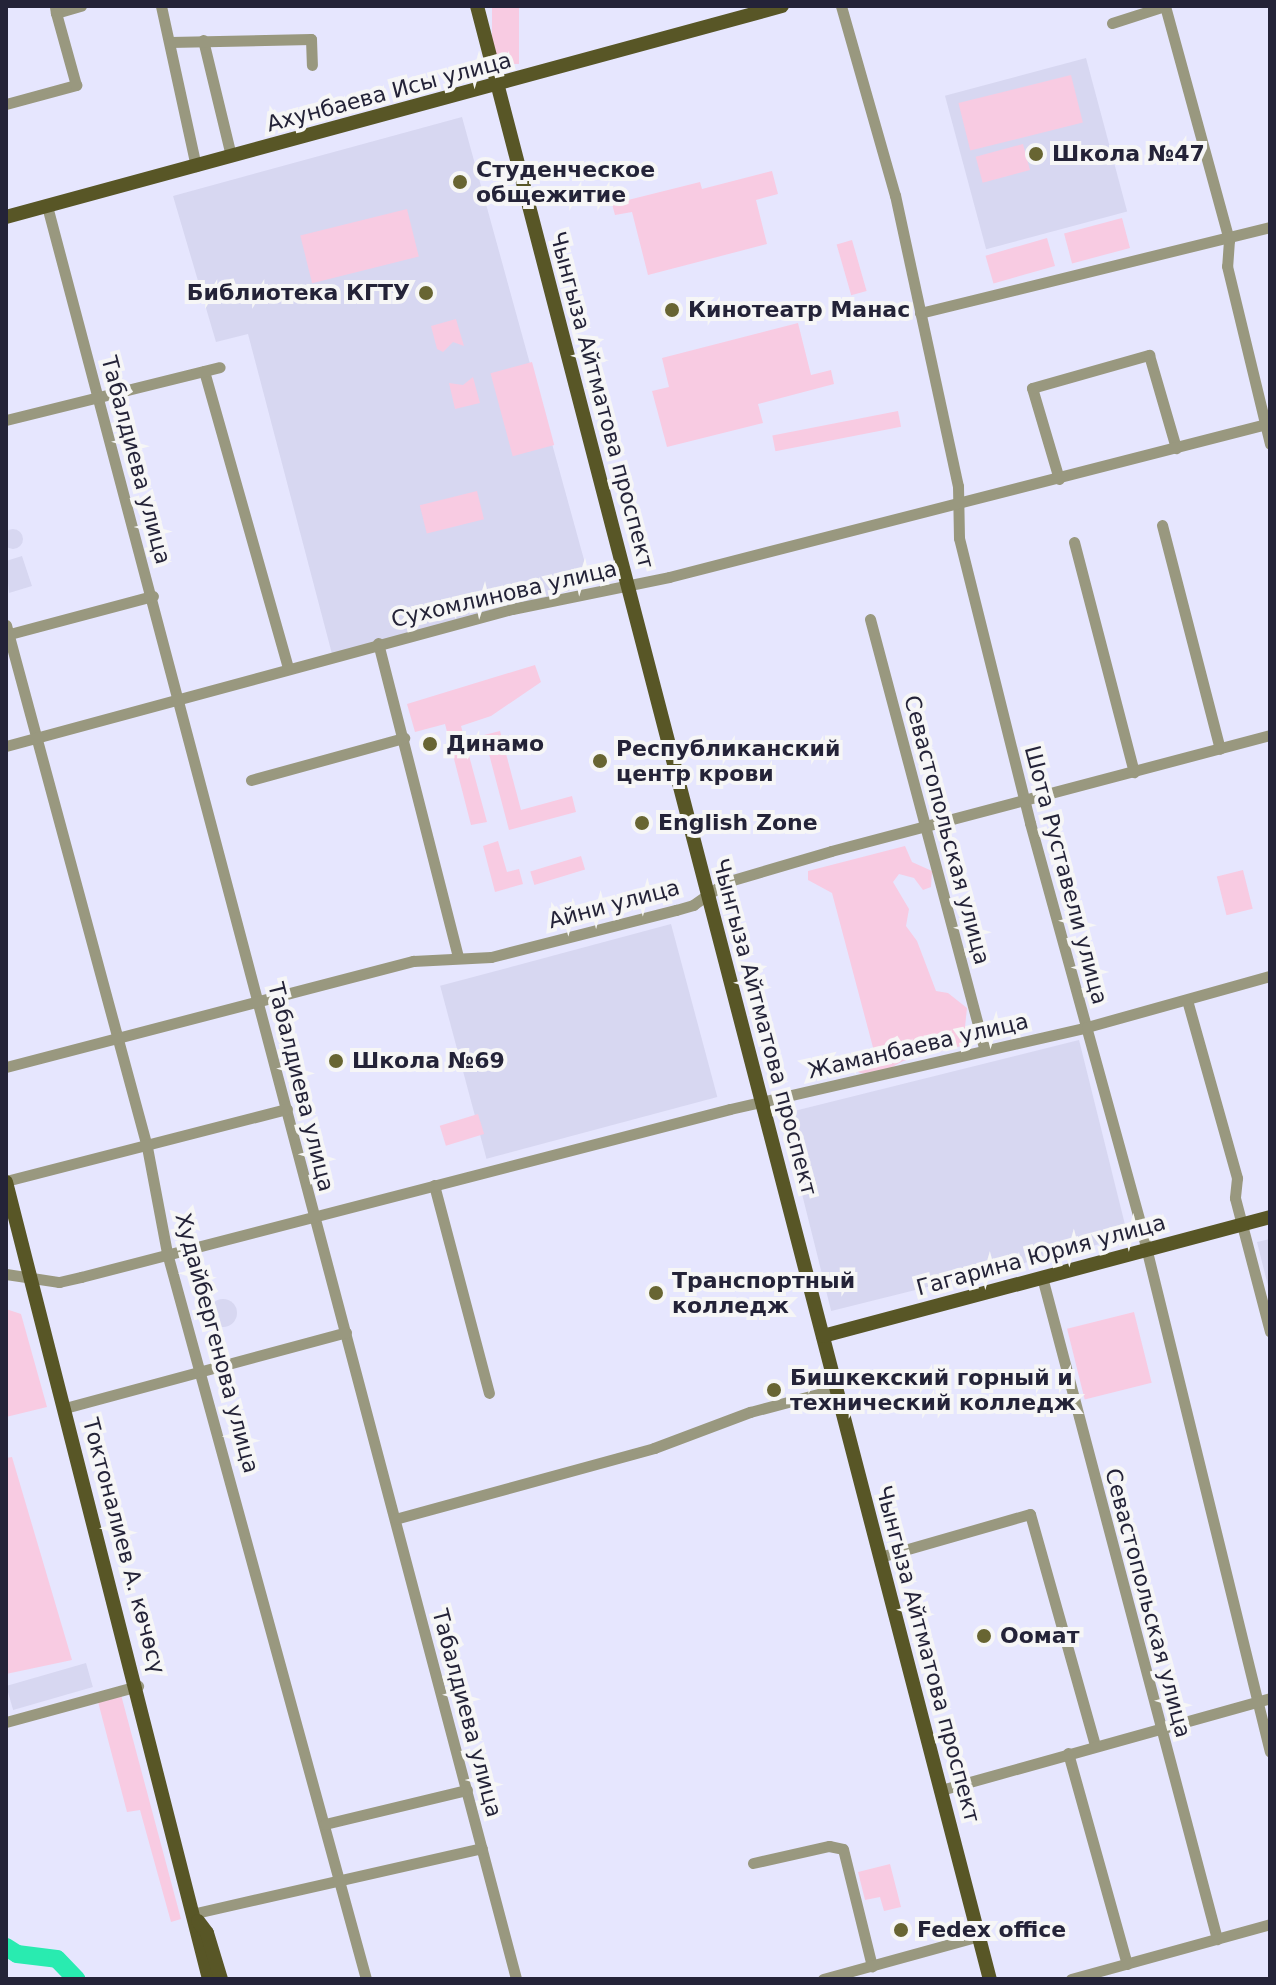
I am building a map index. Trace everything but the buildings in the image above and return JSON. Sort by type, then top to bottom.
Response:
[{"type":"main road","name":"Чынгыза Айтматова проспект","points":[[477,6],[990,1979]]},
{"type":"main road","name":"Ахунбаева Исы улица","points":[[6,217],[498,86],[782,6]]},
{"type":"main road","name":"Токтоналиев А. көчөсү","points":[[6,1182],[12,1231],[32,1280],[197,1917],[209,1979]]},
{"type":"main road","name":"Гагарина Юрия улица","points":[[823,1336],[1270,1217]]},
{"type":"main road","name":"Токтоналиев А. көчөсү","points":[[197,1917],[207,1933],[221,1979]]},
{"type":"street","points":[[6,104],[76,85],[56,9],[81,6]]},
{"type":"street","points":[[161,6],[170,42],[170,65],[196,166]]},
{"type":"street","name":"Шота Руставели улица","points":[[841,6],[895,195],[958,504],[959,538],[1024,801],[1146,1249],[1270,1752]]},
{"type":"street","points":[[1112,23],[1165,6],[1229,240],[1227,266],[1268,424],[1270,444]]},
{"type":"street","points":[[170,42],[311,39],[312,65]]},
{"type":"street","points":[[203,40],[231,156]]},
{"type":"street","name":"Табалдиева улица","points":[[47,206],[153,596],[312,1216],[346,1332],[516,1979]]},
{"type":"street","points":[[920,313],[1229,240],[1270,227]]},
{"type":"street","points":[[1059,479],[1032,388],[1149,355],[1176,448]]},
{"type":"street","points":[[6,420],[220,367]]},
{"type":"street","points":[[204,371],[288,667]]},
{"type":"street","name":"Сухомлинова улица","points":[[6,746],[378,643],[628,586],[1268,424]]},
{"type":"street","points":[[1162,525],[1220,749]]},
{"type":"street","points":[[1074,542],[1134,772]]},
{"type":"street","points":[[7,632],[153,596]]},
{"type":"street","name":"Севастопольская улица","points":[[870,619],[985,1050]]},
{"type":"street","name":"Худайбергенова улица","points":[[7,632],[147,1147],[167,1253],[202,1370],[366,1979]]},
{"type":"street","points":[[378,643],[458,957]]},
{"type":"street","name":"Айни улица","points":[[6,1067],[430,957],[491,957],[693,905],[726,882],[923,826],[1270,735]]},
{"type":"street","points":[[251,780],[404,738]]},
{"type":"street","name":"Жаманбаева улица","points":[[6,1274],[32,1280],[66,1281],[434,1185],[1087,1027],[1270,976]]},
{"type":"street","points":[[1187,1000],[1237,1178],[1235,1198],[1270,1331]]},
{"type":"street","points":[[6,1182],[287,1109]]},
{"type":"street","points":[[434,1185],[489,1393]]},
{"type":"street","name":"Севастопольская улица","points":[[1042,1277],[1217,1939]]},
{"type":"street","points":[[65,1408],[346,1332]]},
{"type":"street","points":[[395,1519],[627,1456],[750,1412],[837,1389]]},
{"type":"street","points":[[880,1557],[1030,1514],[1095,1745]]},
{"type":"street","points":[[6,1722],[138,1686]]},
{"type":"street","points":[[941,1790],[1270,1698]]},
{"type":"street","points":[[1068,1753],[1127,1964]]},
{"type":"street","points":[[325,1824],[467,1790]]},
{"type":"street","points":[[753,1863],[829,1846],[843,1849],[872,1966]]},
{"type":"street","points":[[197,1917],[482,1848]]},
{"type":"street","points":[[1071,1979],[1270,1924]]},
{"type":"street","points":[[823,1979],[979,1936]]},
{"type":"shaded area","points":[[492,6],[519,6],[519,64],[492,64]]},
{"type":"shaded area","name":"Школа №47","points":[[1086,58],[1127,212],[986,249],[945,96]]},
{"type":"shaded area","points":[[1071,75],[1083,123],[970,151],[958,103]]},
{"type":"shaded area","points":[[462,117],[591,585],[332,654],[248,334],[216,342],[173,196]]},
{"type":"shaded area","points":[[1023,144],[1030,170],[983,183],[976,157]]},
{"type":"shaded area","points":[[772,171],[778,194],[756,200],[767,244],[648,275],[632,212],[615,215],[612,204],[700,182],[702,189]]},
{"type":"shaded area","points":[[407,209],[419,257],[312,283],[300,236]]},
{"type":"shaded area","points":[[1122,218],[1130,248],[1072,263],[1064,234]]},
{"type":"shaded area","points":[[1047,238],[1055,266],[993,284],[985,256]]},
{"type":"shaded area","points":[[852,240],[867,291],[851,295],[837,244]]},
{"type":"shaded area","points":[[456,319],[464,346],[453,342],[443,352],[437,349],[431,326]]},
{"type":"shaded area","points":[[798,323],[811,375],[831,370],[834,384],[758,404],[763,423],[667,447],[652,391],[669,387],[662,358]]},
{"type":"shaded area","points":[[532,362],[554,445],[513,456],[490,373]]},
{"type":"shaded area","points":[[473,377],[480,403],[455,409],[449,383],[463,385]]},
{"type":"shaded area","points":[[898,411],[901,427],[775,451],[772,435]]},
{"type":"shaded area","points":[[477,491],[484,519],[427,533],[420,505]]},
{"type":"shaded area","points":[[13,529],[20,532],[23,539],[20,546],[13,549],[6,546],[3,539],[6,532]]},
{"type":"shaded area","points":[[22,556],[32,586],[9,593],[6,561]]},
{"type":"shaded area","points":[[535,665],[541,682],[491,716],[461,726],[487,822],[471,825],[445,724],[415,732],[407,704]]},
{"type":"shaded area","points":[[500,731],[521,810],[572,796],[576,812],[509,830],[484,735]]},
{"type":"shaded area","points":[[498,841],[507,872],[519,869],[523,884],[495,892],[483,846]]},
{"type":"shaded area","points":[[905,846],[912,862],[932,871],[931,887],[923,890],[914,878],[899,874],[893,882],[909,909],[906,926],[917,941],[936,991],[948,993],[967,1008],[965,1027],[982,1035],[977,1042],[903,1061],[878,1075],[860,1073],[852,1067],[875,1055],[832,893],[808,880],[808,871]]},
{"type":"shaded area","points":[[581,856],[585,869],[534,885],[530,871]]},
{"type":"shaded area","points":[[1243,870],[1253,909],[1226,915],[1217,877]]},
{"type":"shaded area","points":[[671,924],[717,1097],[486,1159],[440,986]]},
{"type":"shaded area","points":[[1079,1040],[1128,1237],[831,1311],[782,1114]]},
{"type":"shaded area","points":[[478,1114],[484,1134],[446,1146],[440,1126]]},
{"type":"shaded area","points":[[1270,1239],[1270,1294],[1257,1242]]},
{"type":"shaded area","points":[[223,1299],[233,1303],[237,1313],[233,1323],[223,1327],[213,1323],[209,1313],[213,1303]]},
{"type":"shaded area","points":[[6,1309],[21,1314],[47,1407],[6,1417]]},
{"type":"shaded area","points":[[1134,1312],[1152,1383],[1085,1400],[1067,1329]]},
{"type":"shaded area","points":[[12,1457],[72,1660],[6,1674],[6,1458]]},
{"type":"shaded area","points":[[86,1663],[93,1687],[13,1710],[6,1686]]},
{"type":"shaded area","points":[[120,1691],[181,1919],[171,1922],[140,1810],[127,1812],[97,1698]]},
{"type":"shaded area","points":[[890,1864],[901,1907],[884,1911],[880,1897],[865,1900],[858,1872]]},
{"type":"waterway","points":[[6,1947],[17,1954],[57,1959],[76,1979]]},
{"type":"place","name":"Школа №47","points":[[1036,154]]},
{"type":"place","name":"Студенческое общежитие","points":[[460,182]]},
{"type":"place","name":"Библиотека КГТУ","points":[[426,293]]},
{"type":"place","name":"Кинотеатр Манас","points":[[672,310]]},
{"type":"place","name":"Динамо","points":[[430,744]]},
{"type":"place","name":"Республиканский центр крови","points":[[600,761]]},
{"type":"place","name":"English Zone","points":[[642,823]]},
{"type":"place","name":"Школа №69","points":[[336,1061]]},
{"type":"place","name":"Транспортный колледж","points":[[656,1293]]},
{"type":"place","name":"Бишкекский горный и технический колледж","points":[[774,1390]]},
{"type":"place","name":"Оомат","points":[[984,1636]]},
{"type":"place","name":"Fedex office","points":[[901,1930]]}]
